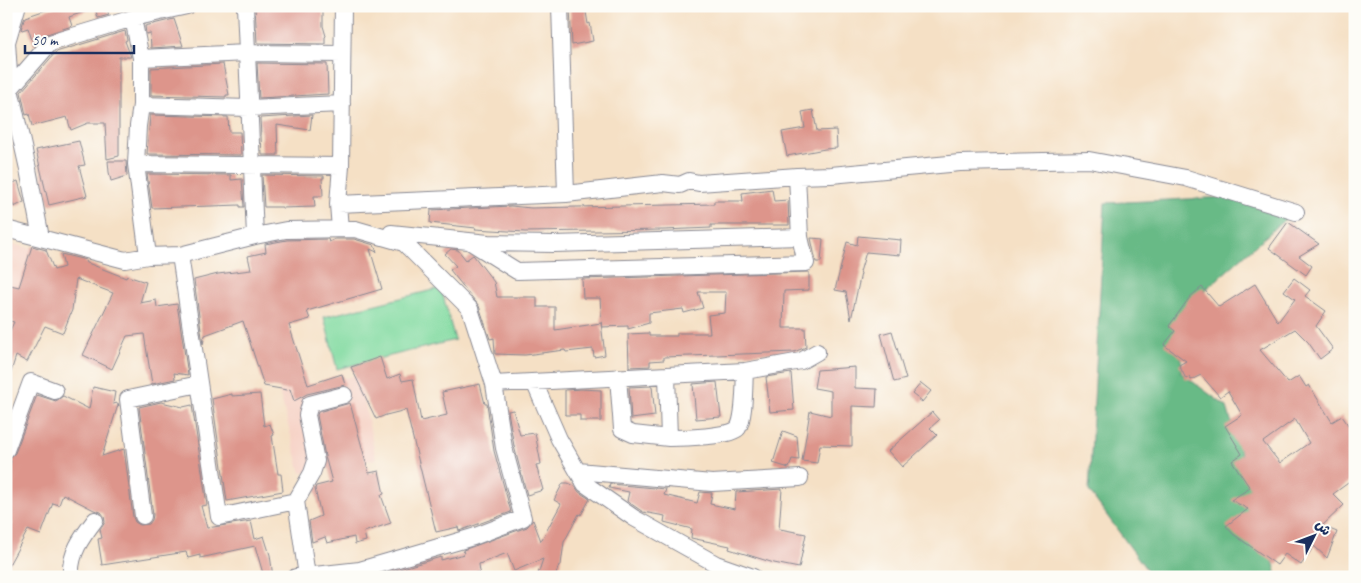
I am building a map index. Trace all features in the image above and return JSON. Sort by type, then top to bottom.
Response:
[{"type":"street","points":[[8,89],[50,43],[133,18],[187,6]]},
{"type":"street","points":[[245,6],[254,236]]},
{"type":"street","points":[[343,6],[341,166],[338,204],[348,229]]},
{"type":"street","points":[[560,6],[566,194]]},
{"type":"street","points":[[18,7],[7,42],[8,89],[28,169],[41,238]]},
{"type":"street","points":[[133,18],[141,58],[141,105],[136,164],[148,256]]},
{"type":"street","points":[[141,58],[247,53],[342,54]]},
{"type":"street","points":[[141,105],[249,108],[342,104]]},
{"type":"street","points":[[338,204],[566,194],[663,183],[680,185],[689,181],[699,183],[831,175],[960,163],[1089,160],[1186,178],[1296,212]]},
{"type":"street","points":[[136,164],[341,166]]},
{"type":"street","points":[[469,241],[517,271],[806,263],[800,237],[798,176]]},
{"type":"street","points":[[6,229],[125,260],[148,256],[180,256],[254,236],[286,230],[348,229],[488,244],[800,237]]},
{"type":"street","points":[[344,395],[310,404],[307,415],[316,461],[312,473],[296,501],[301,576],[360,570],[473,537],[523,518],[504,448],[494,384],[470,309],[404,243],[348,229]]},
{"type":"street","points":[[180,256],[219,517],[296,501]]},
{"type":"street","points":[[494,384],[745,370],[802,361],[817,352]]},
{"type":"street","points":[[618,377],[622,429],[633,434],[683,438],[734,432],[738,428],[741,420],[745,370]]},
{"type":"street","points":[[667,374],[669,438]]},
{"type":"street","points":[[6,450],[31,382],[56,391]]},
{"type":"street","points":[[534,382],[559,438],[585,484],[634,518],[716,564],[753,577]]},
{"type":"street","points":[[143,516],[128,399],[199,384]]},
{"type":"street","points":[[578,471],[712,483],[800,478]]},
{"type":"street","points":[[71,577],[70,567],[79,542],[95,520]]},
{"type":"shaded area","points":[[6,243],[35,249],[21,315],[6,312]]},
{"type":"shaded area","points":[[359,375],[376,459],[301,473],[279,391]]},
{"type":"green space","points":[[1228,197],[1291,214],[1184,309],[1181,373],[1227,407],[1276,571],[1275,577],[1152,577],[1089,491],[1105,203]]},
{"type":"green space","points":[[441,288],[455,340],[337,369],[324,317]]},
{"type":"building","points":[[58,6],[106,6],[109,15],[98,18],[95,8],[69,17],[72,26],[47,34],[34,46],[28,28],[21,29],[25,17]]},
{"type":"building","points":[[255,6],[323,6],[325,44],[257,43]]},
{"type":"building","points":[[585,6],[593,41],[572,45],[570,9]]},
{"type":"building","points":[[174,19],[183,46],[151,48],[150,33],[146,34],[145,26]]},
{"type":"building","points":[[125,31],[127,40],[125,41],[131,57],[119,57],[119,156],[107,159],[105,123],[88,123],[71,130],[67,117],[32,126],[29,114],[26,115],[21,92],[56,52]]},
{"type":"building","points":[[257,63],[327,64],[328,94],[259,98]]},
{"type":"building","points":[[223,64],[229,95],[226,95],[226,97],[151,95],[151,68]]},
{"type":"building","points":[[813,110],[817,131],[836,130],[837,148],[787,156],[782,132],[805,128],[802,112]]},
{"type":"building","points":[[150,115],[228,117],[229,132],[240,132],[241,155],[147,154]]},
{"type":"building","points":[[312,115],[310,130],[277,125],[278,155],[262,155],[260,118]]},
{"type":"building","points":[[79,141],[85,165],[79,166],[87,196],[49,205],[36,150]]},
{"type":"building","points":[[108,161],[126,161],[127,176],[111,181]]},
{"type":"building","points":[[147,174],[231,175],[231,180],[242,179],[244,207],[240,207],[240,205],[152,208]]},
{"type":"building","points":[[262,175],[324,176],[322,178],[323,196],[314,196],[315,207],[264,207]]},
{"type":"building","points":[[18,181],[24,202],[14,207],[6,186]]},
{"type":"building","points":[[772,189],[774,201],[788,200],[789,225],[711,225],[711,228],[664,230],[525,232],[475,229],[430,223],[431,210],[511,206],[531,208],[714,204],[714,201],[743,201],[742,193]]},
{"type":"building","points":[[1288,222],[1319,244],[1299,256],[1312,266],[1306,275],[1269,248]]},
{"type":"building","points":[[858,236],[901,240],[900,255],[866,252],[860,272],[851,320],[846,292],[835,290],[847,242],[857,245]]},
{"type":"building","points":[[811,238],[823,239],[821,262],[816,262]]},
{"type":"building","points":[[328,239],[329,242],[335,239],[354,239],[374,245],[377,252],[370,249],[382,289],[307,311],[310,319],[289,325],[308,385],[342,374],[345,385],[307,394],[294,401],[290,389],[264,386],[243,321],[205,335],[203,344],[194,280],[218,274],[251,270],[248,256],[266,252],[265,244],[287,240]]},
{"type":"building","points":[[32,246],[46,250],[54,270],[64,267],[61,254],[86,260],[85,262],[126,278],[127,276],[146,282],[140,303],[156,300],[157,307],[177,304],[188,375],[174,373],[175,379],[152,384],[144,334],[127,336],[112,369],[83,355],[113,293],[76,279],[72,310],[63,333],[45,326],[27,362],[16,356],[9,378],[6,377],[6,339],[14,322],[6,320],[6,284],[19,287]]},
{"type":"building","points":[[451,249],[458,250],[466,260],[474,256],[494,282],[497,297],[537,297],[537,307],[555,307],[555,330],[601,323],[605,355],[594,357],[593,349],[525,355],[495,354],[494,338],[490,339],[479,306],[450,270],[456,266],[445,254]]},
{"type":"building","points":[[809,272],[809,290],[784,291],[783,328],[805,328],[806,347],[794,352],[664,357],[664,360],[650,361],[650,366],[629,367],[628,334],[649,333],[649,336],[677,336],[677,333],[710,333],[708,315],[725,313],[726,292],[698,292],[703,308],[684,313],[683,309],[649,313],[649,323],[628,329],[628,326],[602,327],[600,298],[583,298],[582,279]]},
{"type":"building","points":[[1294,278],[1310,290],[1305,296],[1326,311],[1316,326],[1333,349],[1320,359],[1308,342],[1295,329],[1260,350],[1288,383],[1299,376],[1306,387],[1309,385],[1332,422],[1342,416],[1355,435],[1355,478],[1333,494],[1344,505],[1322,526],[1337,532],[1327,558],[1314,546],[1301,565],[1285,554],[1277,565],[1233,534],[1226,526],[1248,509],[1231,500],[1250,488],[1232,461],[1242,454],[1225,426],[1242,415],[1228,391],[1220,397],[1201,375],[1191,380],[1189,377],[1186,379],[1179,365],[1186,361],[1164,345],[1175,331],[1169,326],[1190,297],[1202,287],[1219,307],[1255,284],[1278,322],[1295,299],[1284,291]],"holes":[[[1295,419],[1309,443],[1280,463],[1263,442]]]},
{"type":"building","points":[[892,331],[906,379],[894,382],[881,334]]},
{"type":"building","points":[[380,357],[387,379],[400,374],[402,381],[413,379],[421,421],[447,415],[442,392],[480,384],[485,404],[487,404],[494,451],[511,512],[459,531],[458,527],[436,532],[406,410],[376,419],[351,367]]},
{"type":"building","points":[[855,367],[855,388],[877,389],[876,407],[852,406],[852,446],[820,445],[817,463],[802,461],[810,411],[831,416],[831,391],[814,388],[817,370]]},
{"type":"building","points":[[791,373],[794,410],[770,412],[766,377]]},
{"type":"building","points":[[717,382],[721,417],[696,419],[693,384]]},
{"type":"building","points":[[921,383],[931,391],[922,402],[912,394]]},
{"type":"building","points":[[652,386],[655,416],[631,419],[629,387]]},
{"type":"building","points":[[93,387],[115,392],[113,404],[118,403],[119,406],[102,456],[124,449],[135,522],[140,525],[149,524],[153,515],[139,407],[161,402],[183,407],[192,405],[207,505],[201,506],[207,528],[251,521],[255,539],[264,536],[270,555],[273,577],[264,577],[255,546],[200,558],[200,555],[188,558],[186,552],[102,565],[98,539],[102,538],[100,530],[105,522],[104,516],[101,512],[63,494],[59,505],[53,503],[41,535],[28,530],[6,570],[6,536],[13,523],[6,520],[6,482],[11,461],[8,460],[15,453],[37,395],[56,401],[63,396],[89,409]]},
{"type":"building","points":[[565,390],[601,390],[601,421],[580,421],[580,415],[565,415]]},
{"type":"building","points":[[232,394],[232,396],[260,394],[264,426],[270,424],[274,435],[272,436],[278,474],[281,474],[283,491],[227,501],[212,399]]},
{"type":"building","points":[[350,403],[369,473],[379,471],[384,494],[381,495],[391,523],[364,532],[366,541],[355,544],[354,537],[327,543],[325,537],[312,542],[309,521],[321,516],[316,486],[332,482],[317,415],[318,412]]},
{"type":"building","points":[[513,410],[520,435],[535,433],[541,464],[536,465],[543,490],[527,495],[514,446],[508,411]]},
{"type":"building","points":[[932,412],[939,420],[930,428],[937,435],[902,467],[888,451]]},
{"type":"building","points":[[783,431],[797,436],[799,460],[792,459],[789,468],[773,463]]},
{"type":"building","points":[[563,483],[575,486],[579,492],[590,499],[581,515],[579,514],[564,542],[561,565],[559,565],[555,577],[537,577],[543,559],[514,571],[507,553],[479,564],[480,572],[458,577],[382,577],[382,574],[441,557],[441,560],[464,554],[463,550],[527,527],[533,520],[541,541],[561,504],[554,500]]},
{"type":"building","points":[[610,484],[666,489],[664,495],[697,503],[700,492],[712,493],[710,504],[735,509],[736,492],[782,489],[779,530],[806,534],[799,568],[774,563],[729,549],[730,546],[691,538],[692,529],[664,522],[665,516],[643,512],[627,501],[629,492],[609,488]]}]
